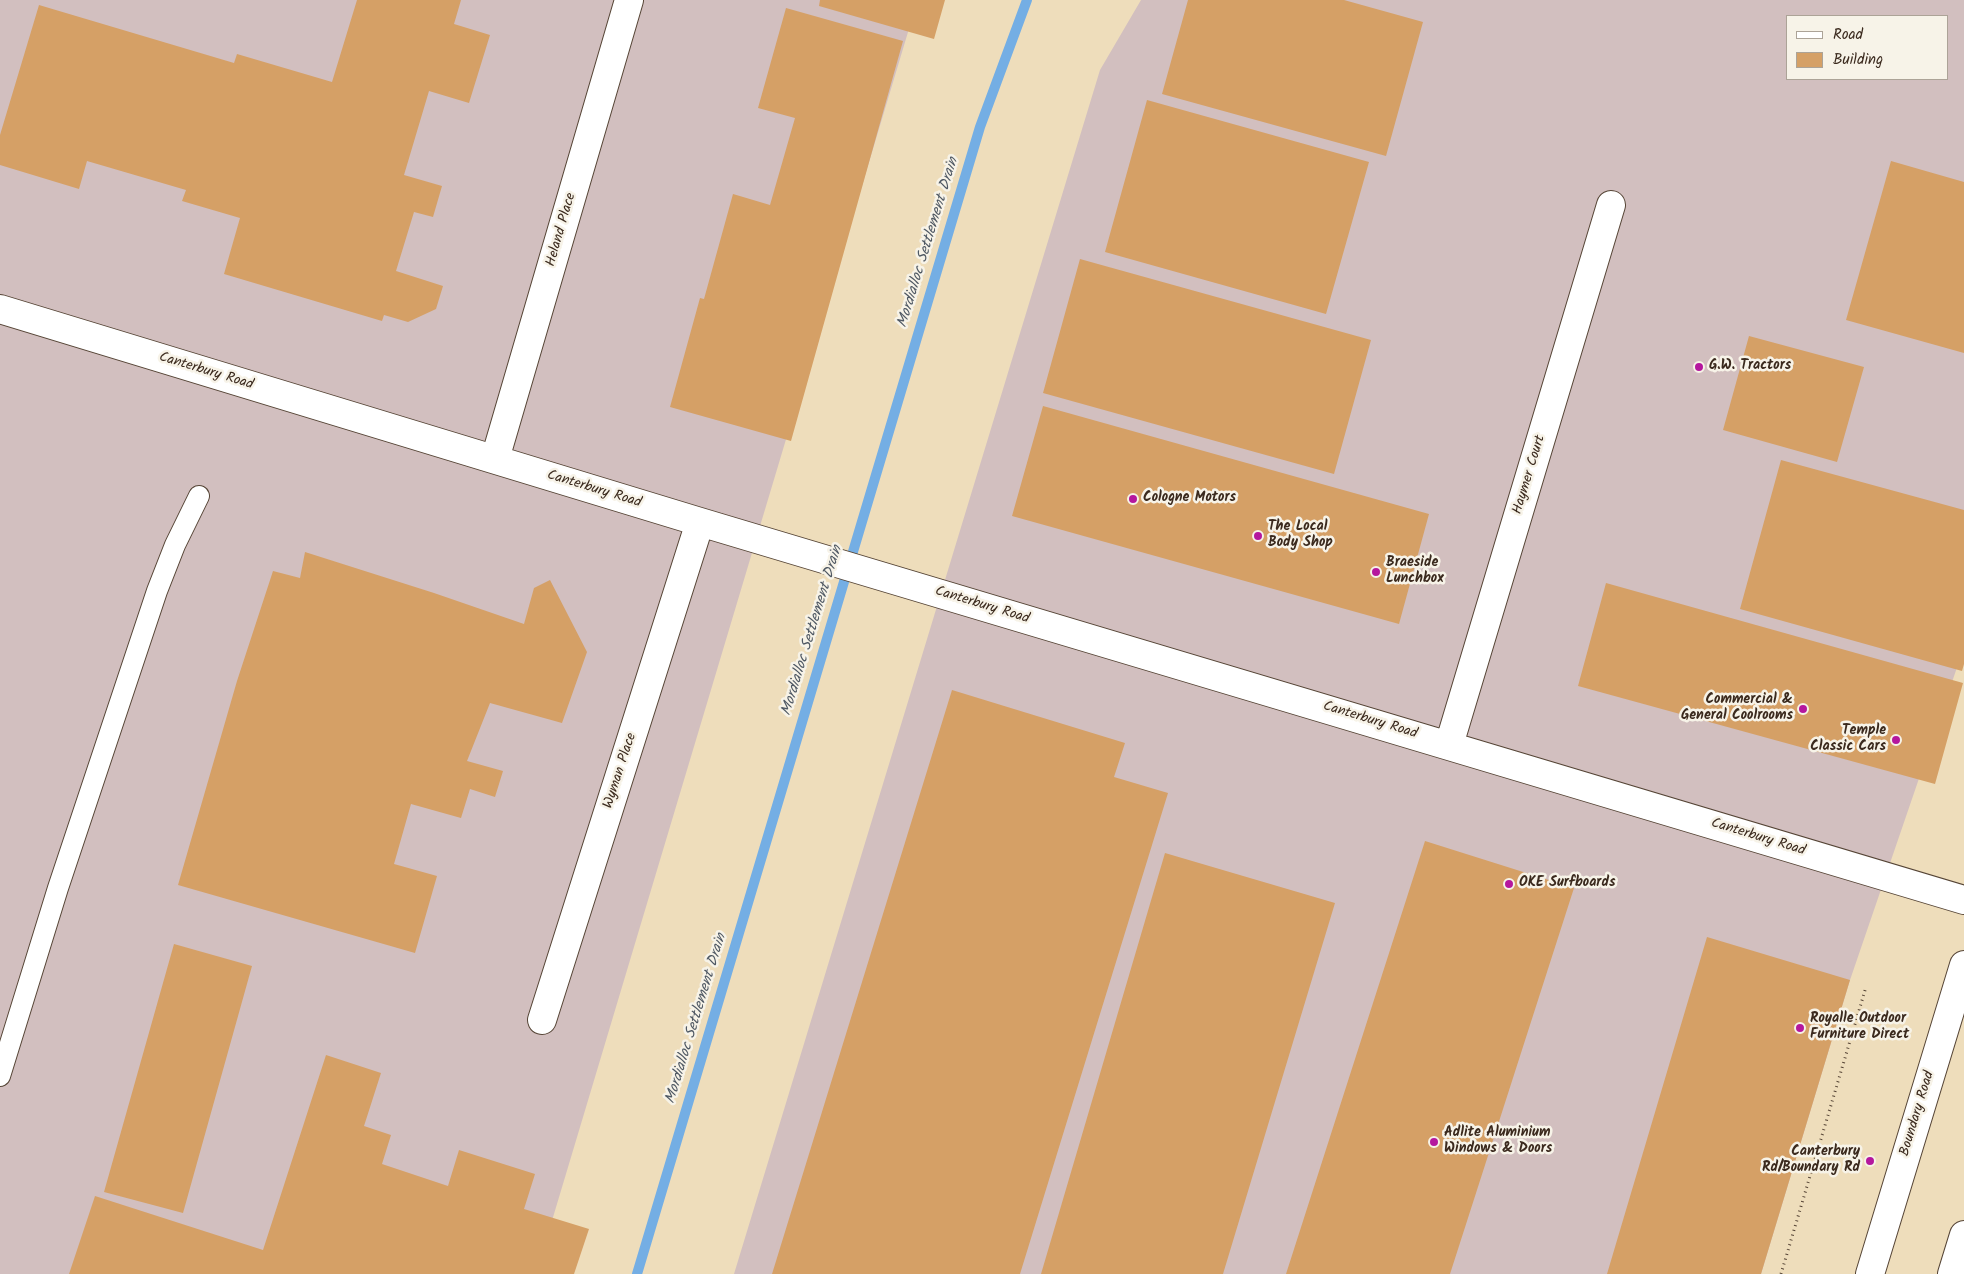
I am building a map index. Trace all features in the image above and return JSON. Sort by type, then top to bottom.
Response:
[{"type":"street","name":"Heland Place","points":[[495,460],[629,0]]},
{"type":"street","name":"Haymer Court","points":[[1449,745],[1611,205]]},
{"type":"street","name":"Canterbury Road","points":[[0,309],[700,522],[1964,900]]},
{"type":"street","name":"Wyman Place","points":[[542,1020],[700,522]]},
{"type":"street","name":"Boundary Road","points":[[1865,1270],[1964,966]]},
{"type":"street","points":[[1952,1274],[1964,1235]]},
{"type":"lane","points":[[0,1076],[58,888],[139,644],[175,545],[200,496]]},
{"type":"path","points":[[1781,1274],[1866,987]]},
{"type":"shaded area","points":[[0,0],[920,0],[914,12],[536,1274],[0,1274]]},
{"type":"shaded area","points":[[1141,0],[1964,0],[1964,647],[1850,980],[1761,1274],[734,1274],[1100,70]]},
{"type":"building","points":[[357,0],[461,0],[454,24],[490,35],[469,103],[429,91],[404,175],[442,186],[433,217],[414,212],[396,271],[443,286],[436,309],[408,322],[384,315],[382,321],[224,274],[240,218],[182,201],[186,190],[87,161],[79,189],[0,165],[0,135],[39,5],[234,63],[237,54],[332,82]]},
{"type":"building","points":[[820,0],[945,0],[934,39],[819,6]]},
{"type":"building","points":[[1188,0],[1344,0],[1423,22],[1386,156],[1162,94]]},
{"type":"building","points":[[786,8],[903,41],[791,441],[670,407],[700,298],[704,299],[733,194],[770,205],[795,118],[758,108]]},
{"type":"building","points":[[1147,100],[1369,162],[1326,314],[1105,252]]},
{"type":"building","points":[[1891,161],[1964,182],[1964,353],[1846,320]]},
{"type":"building","points":[[1080,259],[1371,340],[1334,474],[1043,393]]},
{"type":"building","points":[[1749,336],[1864,367],[1837,462],[1723,430]]},
{"type":"building","points":[[1043,406],[1429,514],[1399,624],[1012,516]]},
{"type":"building","points":[[1781,460],[1964,510],[1964,664],[1962,671],[1740,609]]},
{"type":"building","points":[[305,552],[524,624],[534,588],[550,580],[587,652],[562,723],[490,703],[467,761],[503,771],[495,797],[470,789],[461,818],[411,804],[394,864],[437,876],[415,953],[178,885],[237,681],[273,571],[300,578]]},
{"type":"building","points":[[1606,583],[1963,683],[1935,784],[1578,686]]},
{"type":"building","points":[[952,690],[1125,743],[1114,777],[1168,793],[1020,1274],[772,1274]]},
{"type":"building","points":[[1425,841],[1574,888],[1450,1274],[1286,1274]]},
{"type":"building","points":[[1165,853],[1335,903],[1223,1274],[1041,1274]]},
{"type":"building","points":[[1707,937],[1850,980],[1761,1274],[1607,1274]]},
{"type":"building","points":[[174,944],[252,966],[183,1213],[104,1192]]},
{"type":"building","points":[[326,1055],[381,1073],[364,1126],[391,1135],[382,1164],[448,1186],[459,1150],[535,1174],[524,1209],[589,1229],[574,1274],[69,1274],[95,1196],[263,1250]]},
{"type":"waterway","name":"Mordialloc Settlement Drain","points":[[637,1274],[980,127],[1027,0]]},
{"type":"place","name":"G.W. Tractors","points":[[1699,367]]},
{"type":"place","name":"Cologne Motors","points":[[1133,499]]},
{"type":"place","name":"The Local Body Shop","points":[[1258,536]]},
{"type":"place","name":"Braeside Lunchbox","points":[[1376,572]]},
{"type":"place","name":"Commercial & General Coolrooms","points":[[1803,709]]},
{"type":"place","name":"Temple Classic Cars","points":[[1896,740]]},
{"type":"place","name":"OKE Surfboards","points":[[1509,884]]},
{"type":"place","name":"Royalle Outdoor Furniture Direct","points":[[1800,1028]]},
{"type":"place","name":"Adlite Aluminium Windows & Doors","points":[[1434,1142]]},
{"type":"place","name":"Canterbury Rd/Boundary Rd","points":[[1870,1161]]}]
